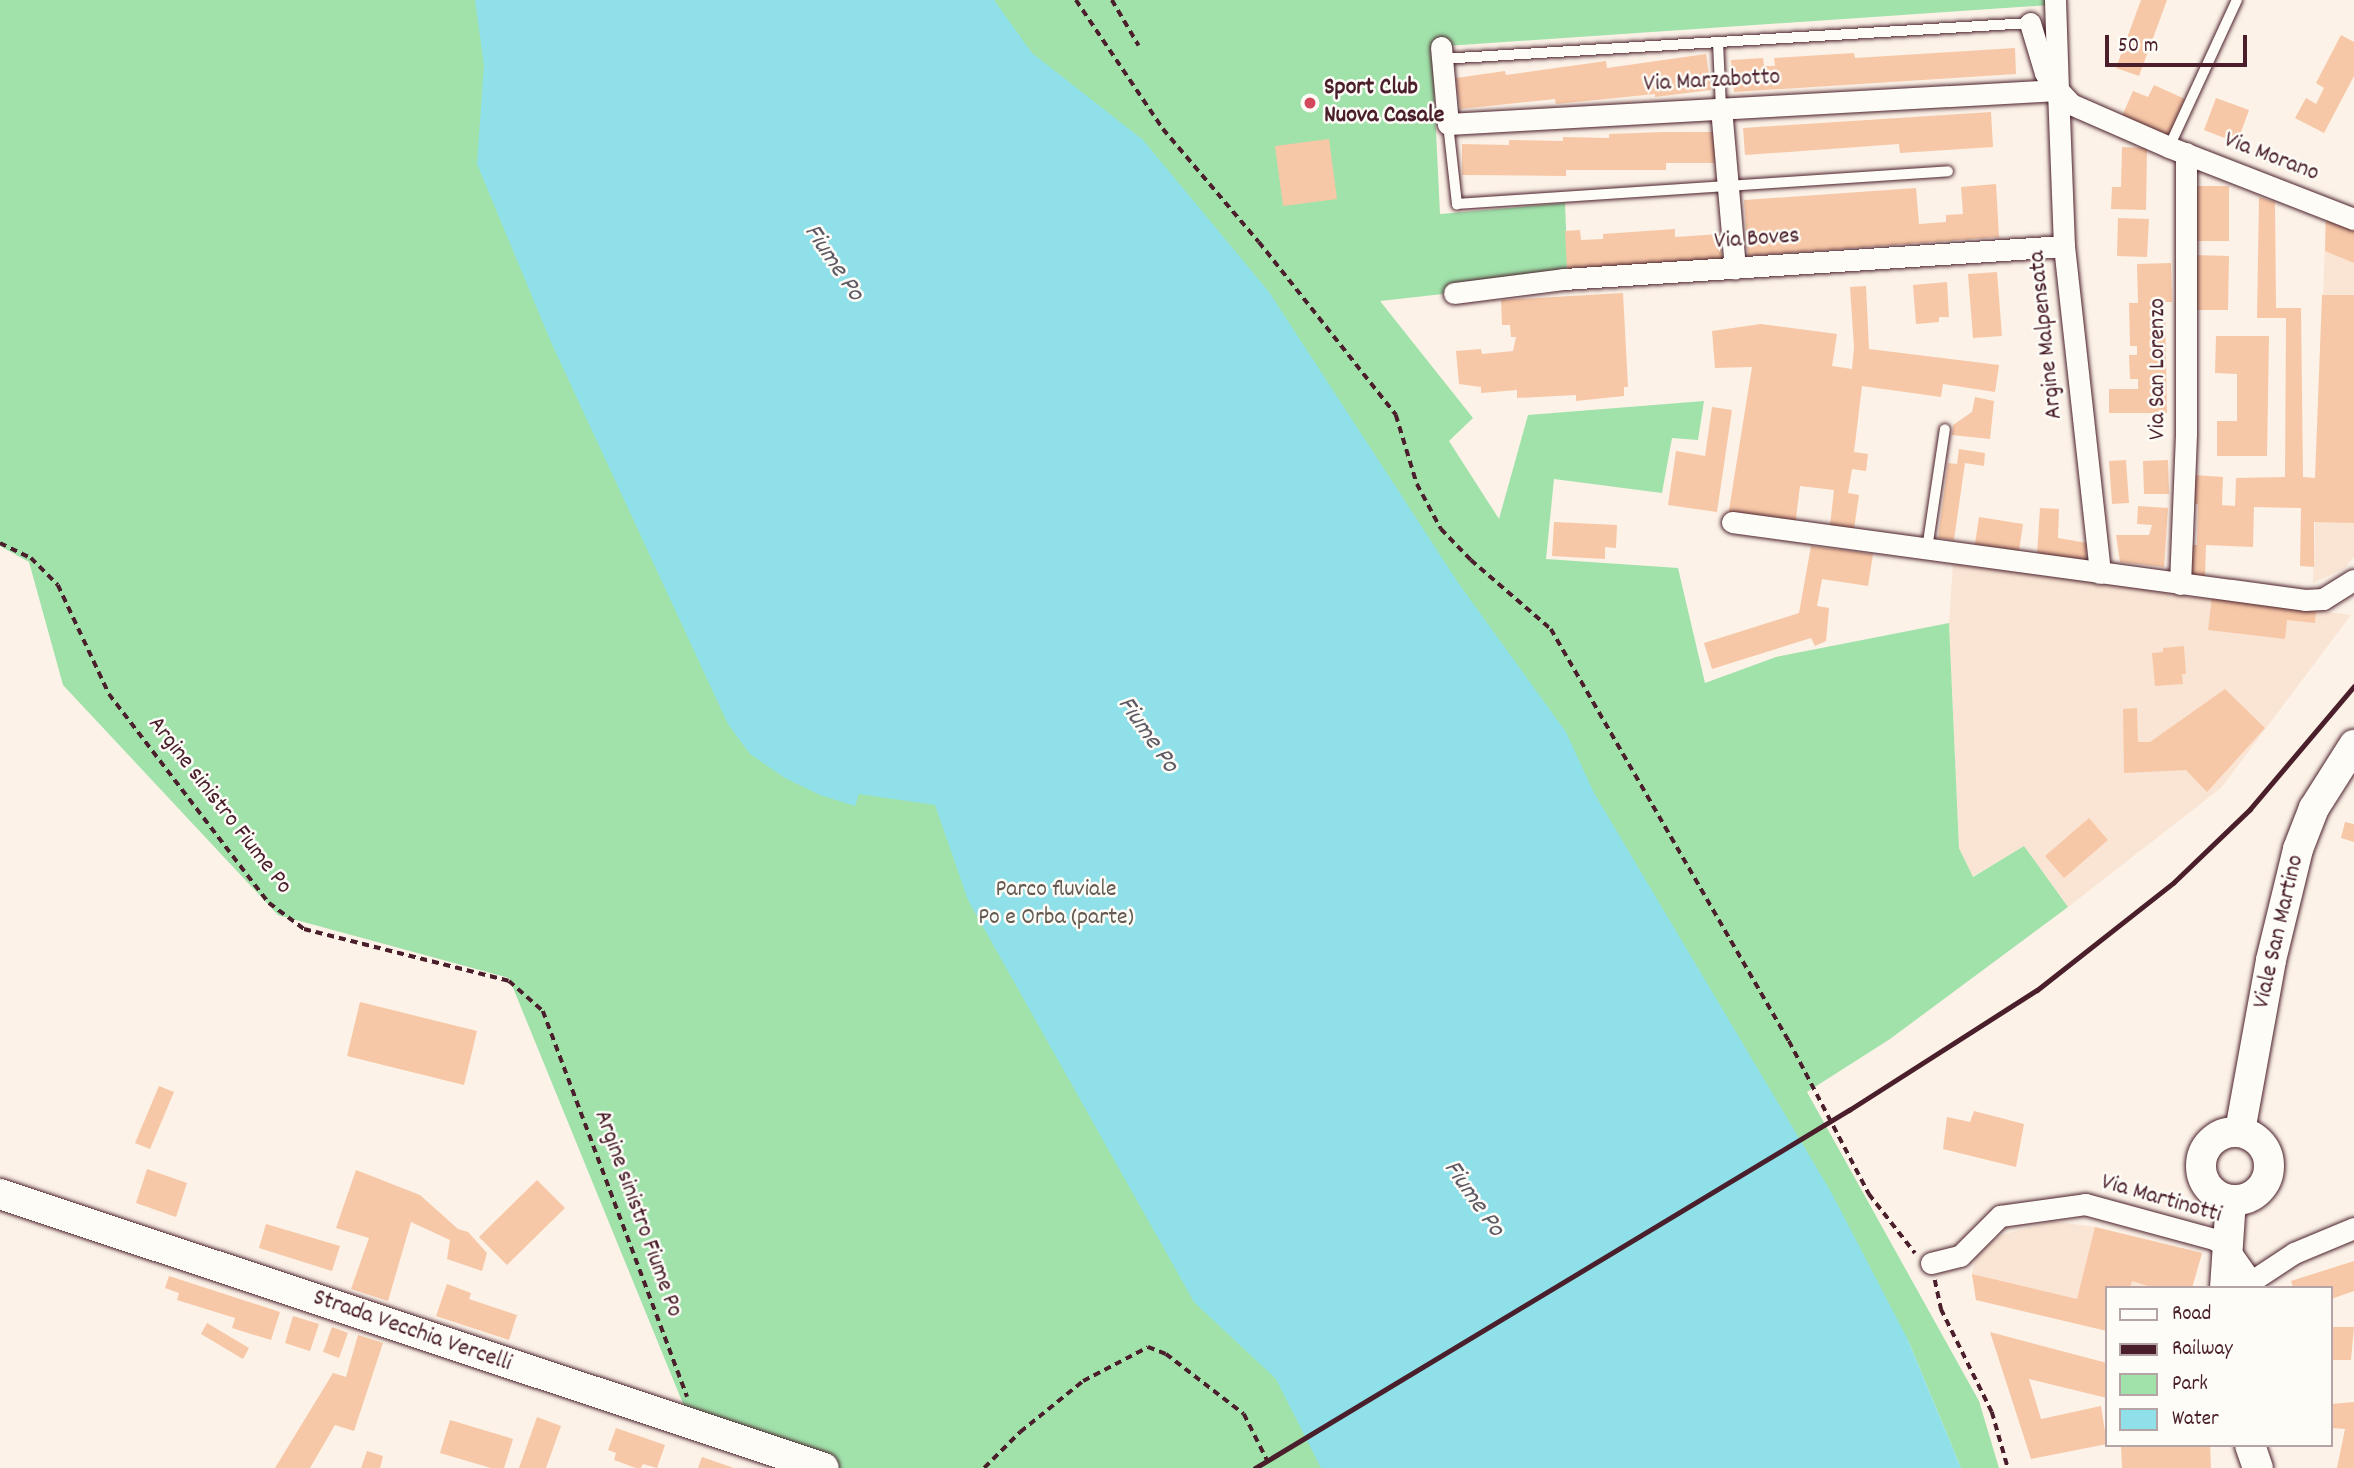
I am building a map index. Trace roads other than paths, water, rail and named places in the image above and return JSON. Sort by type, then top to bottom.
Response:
[{"type":"street","name":"Argine Malpensata","points":[[2055,0],[2064,246],[2100,573]]},
{"type":"street","name":"Argine Malpensata","points":[[2030,23],[2045,73],[2058,90]]},
{"type":"street","points":[[1441,53],[1448,124]]},
{"type":"street","name":"Via Marzabotto","points":[[1448,124],[2058,90]]},
{"type":"street","name":"Via Morano","points":[[2058,90],[2071,104],[2178,150],[2354,219]]},
{"type":"street","points":[[1721,108],[1735,268]]},
{"type":"street","name":"Via San Lorenzo","points":[[2178,150],[2186,432],[2180,584]]},
{"type":"street","name":"Via Boves","points":[[1454,293],[1564,279],[2064,246]]},
{"type":"street","points":[[1732,522],[2305,600],[2323,599],[2354,580]]},
{"type":"street","name":"Viale San Martino","points":[[2240,1132],[2271,960],[2298,849],[2314,808],[2354,745]]},
{"type":"street","points":[[2240,1132],[2258,1140],[2269,1156],[2270,1166],[2264,1185],[2258,1192],[2240,1200],[2231,1200],[2213,1192],[2202,1176],[2201,1166],[2206,1147],[2212,1140],[2221,1134],[2240,1132]]},
{"type":"street","name":"Strada Vecchia Vercelli","points":[[0,1194],[698,1429],[824,1468]]},
{"type":"street","points":[[2231,1200],[2227,1248],[2239,1285],[2294,1253],[2354,1225],[2354,1211]]},
{"type":"street","name":"Via Martinotti","points":[[1931,1263],[1960,1256],[2000,1216],[2085,1204],[2214,1239],[2227,1248]]},
{"type":"street","points":[[2251,1447],[2258,1468]]},
{"type":"lane","points":[[2178,150],[2236,0]]},
{"type":"lane","points":[[1441,53],[1718,42],[2030,23]]},
{"type":"lane","points":[[1718,42],[1721,108]]},
{"type":"lane","points":[[1448,124],[1457,204],[1728,188],[1948,171]]},
{"type":"lane","points":[[1927,549],[1945,429]]},
{"type":"water","name":"Fiume Po","points":[[475,0],[994,0],[1032,53],[1143,140],[1269,292],[1459,584],[1566,732],[1594,793],[1831,1192],[1908,1340],[1961,1468],[1321,1468],[1276,1379],[1194,1302],[968,900],[935,805],[859,794],[855,806],[820,795],[785,778],[750,754],[728,724],[551,342],[477,164],[484,65]]},
{"type":"railway","points":[[1255,1468],[1849,1110],[2037,990],[2174,882],[2250,809],[2354,686]]},
{"type":"place","name":"Sport Club Nuova Casale","points":[[1310,103]]},
{"type":"park label","name":"Parco fluviale Po e Orba (parte)","points":[[1056,905]]}]
